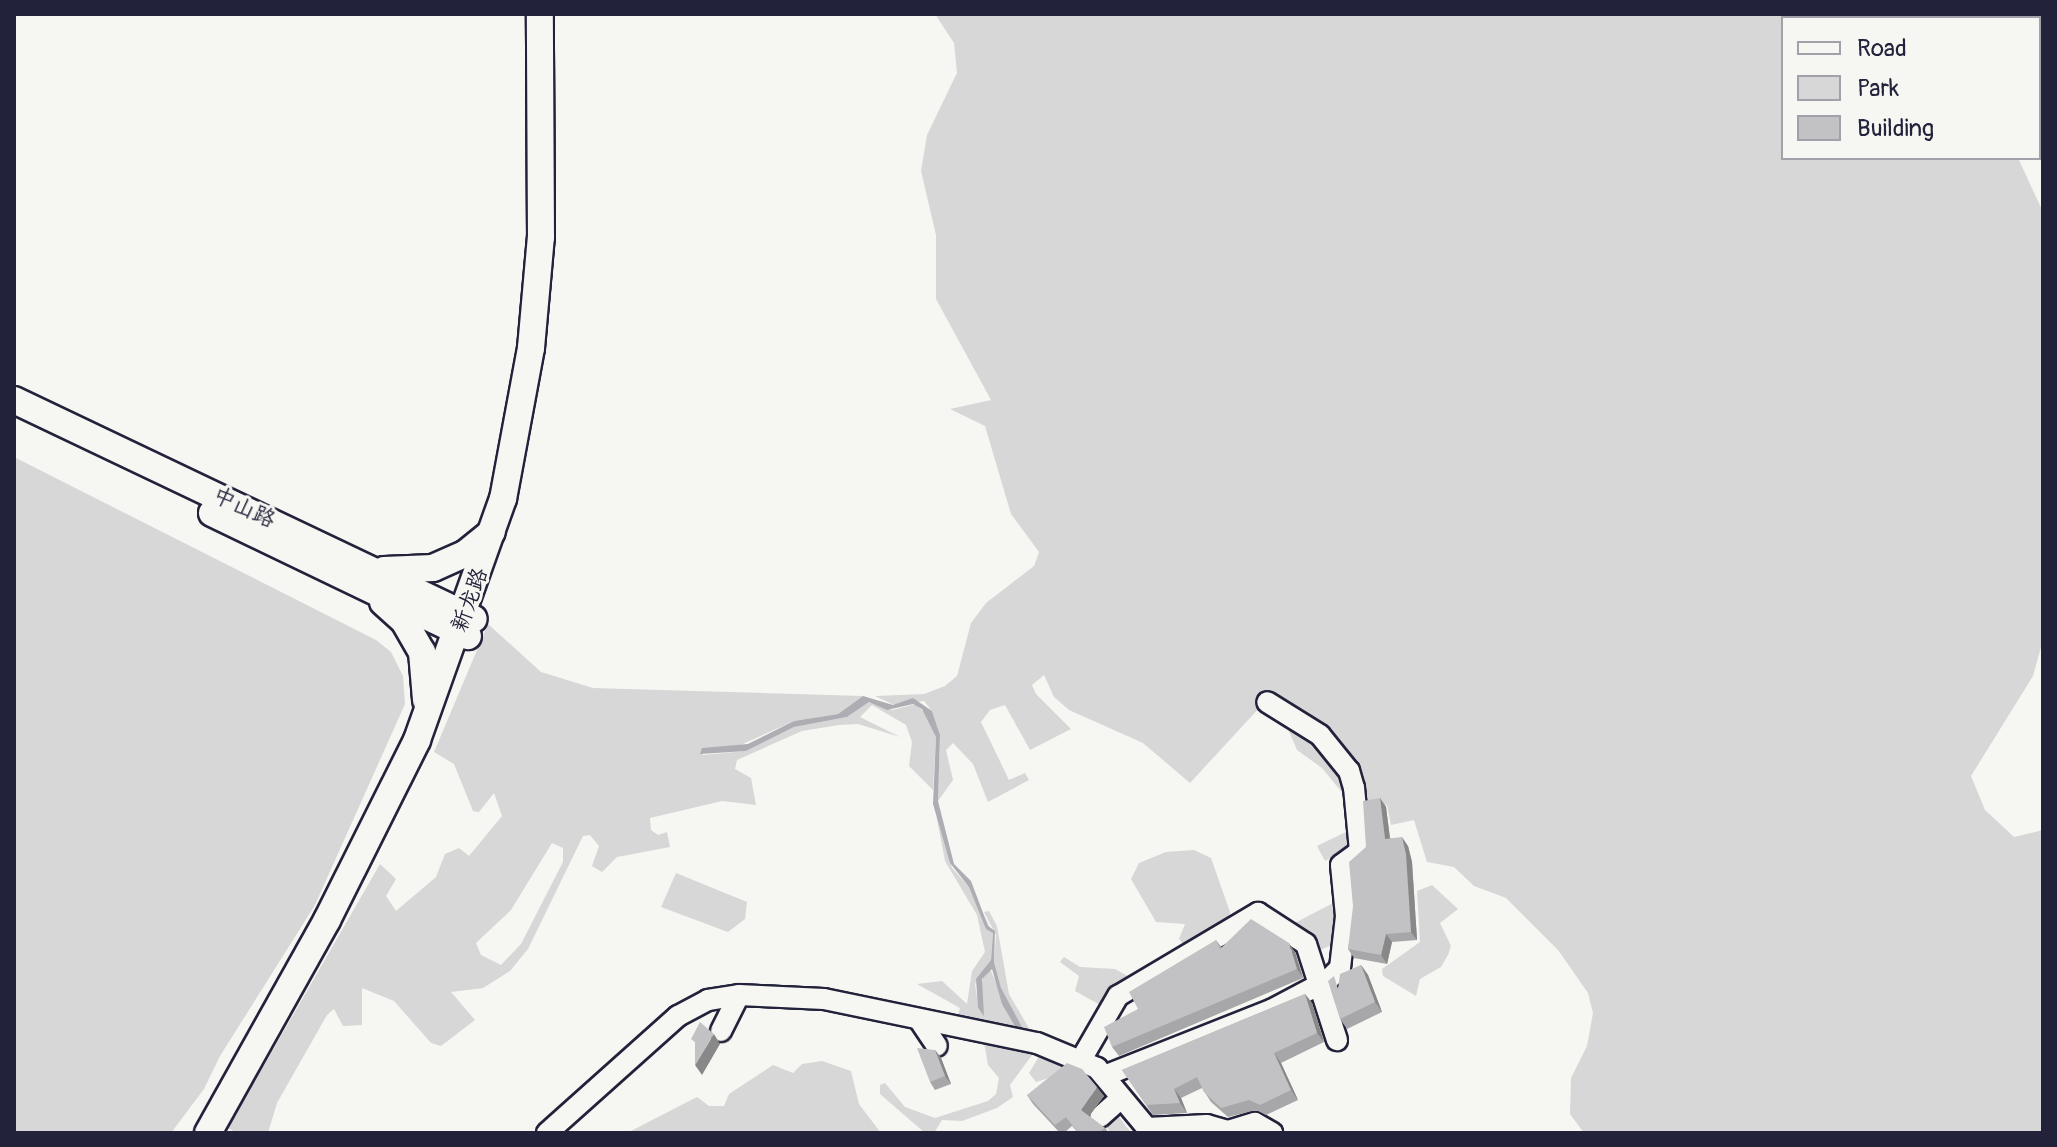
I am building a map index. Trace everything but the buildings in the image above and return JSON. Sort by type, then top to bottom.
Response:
[{"type":"main road","name":"新龙路","points":[[208,1133],[327,920],[417,740],[466,626],[522,410],[535,306],[543,167],[540,14]]},
{"type":"main road","name":"新龙路","points":[[217,1133],[381,831],[424,744],[510,498],[537,349],[548,240],[547,14]]},
{"type":"main road","name":"中山路","points":[[14,400],[466,626]]},
{"type":"main road","name":"中山路","points":[[14,418],[365,576]]},
{"type":"main road","points":[[365,576],[433,568],[466,553],[492,532]]},
{"type":"main road","points":[[365,576],[404,621],[422,652],[428,695],[417,740]]},
{"type":"street","points":[[1104,1076],[1271,1010],[1335,976],[1343,959],[1346,908],[1341,865],[1360,851],[1354,788],[1349,771],[1320,735],[1267,702]]},
{"type":"street","points":[[1082,1058],[1118,996],[1258,913],[1306,944],[1337,1040]]},
{"type":"street","points":[[721,1031],[739,995]]},
{"type":"street","points":[[547,1133],[678,1016],[708,1000],[739,995],[824,999],[1037,1043],[1082,1058],[1104,1076],[1147,1128],[1207,1125],[1228,1131],[1255,1123],[1272,1133]]},
{"type":"street","points":[[920,1021],[937,1046]]},
{"type":"street","points":[[1100,1117],[1121,1098]]},
{"type":"green space","points":[[935,14],[1956,14],[1781,16],[1781,160],[2019,160],[2043,212],[2043,640],[2033,676],[1971,776],[1985,810],[2014,837],[2043,830],[2043,1133],[1584,1133],[1570,1114],[1571,1078],[1587,1046],[1593,1013],[1588,993],[1558,950],[1506,898],[1474,886],[1454,867],[1427,862],[1414,820],[1391,825],[1387,805],[1360,810],[1350,766],[1261,706],[1190,783],[1143,743],[1069,710],[1054,697],[1044,675],[1032,685],[1036,694],[1071,729],[1030,750],[1005,705],[990,710],[981,722],[1009,780],[1025,773],[1029,780],[988,802],[973,764],[953,743],[946,750],[953,780],[938,801],[940,735],[932,711],[924,701],[894,705],[875,696],[924,694],[945,686],[957,676],[971,623],[986,603],[1034,566],[1039,552],[1011,514],[985,426],[950,409],[991,400],[936,299],[936,235],[921,171],[927,135],[957,73],[954,43]]},
{"type":"green space","points":[[14,457],[376,640],[391,652],[403,676],[405,704],[315,905],[220,1056],[204,1089],[171,1133],[14,1133]]},
{"type":"green space","points":[[488,624],[541,672],[593,688],[863,696],[838,714],[794,721],[736,747],[702,748],[703,755],[746,751],[794,727],[847,717],[869,702],[892,710],[916,704],[928,716],[936,737],[933,790],[909,766],[912,742],[906,725],[872,705],[860,717],[900,737],[858,724],[839,725],[802,731],[737,760],[735,769],[751,778],[756,805],[722,801],[650,818],[651,830],[658,835],[667,832],[670,847],[617,857],[602,872],[592,866],[599,846],[590,835],[583,836],[528,949],[510,971],[483,988],[451,992],[475,1020],[441,1046],[431,1043],[394,1001],[362,988],[362,1025],[343,1026],[334,1009],[327,1015],[277,1103],[268,1133],[237,1133],[228,1128],[380,864],[396,879],[386,896],[396,911],[436,877],[445,854],[459,848],[469,856],[502,816],[494,793],[479,812],[473,811],[454,764],[434,752]],"holes":[[[552,843],[563,848],[563,862],[521,944],[501,965],[481,955],[476,943],[511,910]]]},
{"type":"green space","points":[[1283,717],[1335,759],[1349,801],[1322,768],[1297,750]]},
{"type":"green space","points":[[936,814],[952,868],[969,887],[993,933],[991,960],[975,984],[979,1012],[983,975],[990,969],[1016,1028],[949,1016],[958,1016],[960,1008],[917,984],[942,981],[967,1004],[972,971],[985,952],[977,915],[945,861]]},
{"type":"green space","points":[[1354,828],[1355,844],[1325,861],[1317,846]]},
{"type":"green space","points":[[1194,850],[1211,858],[1230,912],[1229,918],[1184,945],[1179,939],[1185,924],[1156,922],[1131,879],[1139,863],[1166,852]]},
{"type":"green space","points":[[676,873],[747,902],[745,919],[728,932],[661,907]]},
{"type":"green space","points":[[1432,885],[1458,909],[1440,923],[1451,946],[1448,955],[1441,967],[1420,979],[1416,996],[1383,976],[1382,969],[1420,942],[1417,891]]},
{"type":"green space","points":[[1341,899],[1334,944],[1311,954],[1287,927]]},
{"type":"green space","points":[[989,911],[997,926],[1009,994],[1030,1030],[1023,1029],[1002,993],[994,962],[996,935],[984,912]]},
{"type":"green space","points":[[1064,957],[1080,967],[1115,969],[1131,978],[1102,1006],[1075,991],[1079,976],[1060,962]]},
{"type":"green space","points":[[984,1042],[1035,1051],[1010,1085],[1013,1097],[997,1108],[962,1121],[942,1120],[934,1133],[925,1133],[880,1094],[880,1085],[885,1083],[905,1107],[935,1118],[988,1101],[996,1094],[999,1078],[988,1065]]},
{"type":"green space","points":[[1041,1053],[1068,1061],[1056,1076],[1036,1082],[1029,1073]]},
{"type":"green space","points":[[822,1061],[851,1071],[859,1104],[881,1133],[627,1133],[697,1097],[709,1106],[724,1106],[729,1094],[773,1065],[793,1073],[802,1064]]},
{"type":"green space","points":[[1117,1114],[1131,1133],[1111,1133],[1102,1121]]},
{"type":"shaded area","points":[[863,696],[893,705],[913,698],[932,711],[940,735],[938,801],[954,864],[971,881],[988,926],[995,931],[994,962],[1001,988],[1023,1029],[1016,1028],[1002,1004],[992,969],[982,979],[984,1016],[978,1008],[976,979],[991,960],[993,933],[986,929],[969,887],[950,863],[933,804],[936,737],[922,709],[913,704],[887,710],[869,702],[847,717],[794,727],[746,751],[700,754],[702,748],[748,744],[794,721],[838,714]]}]
